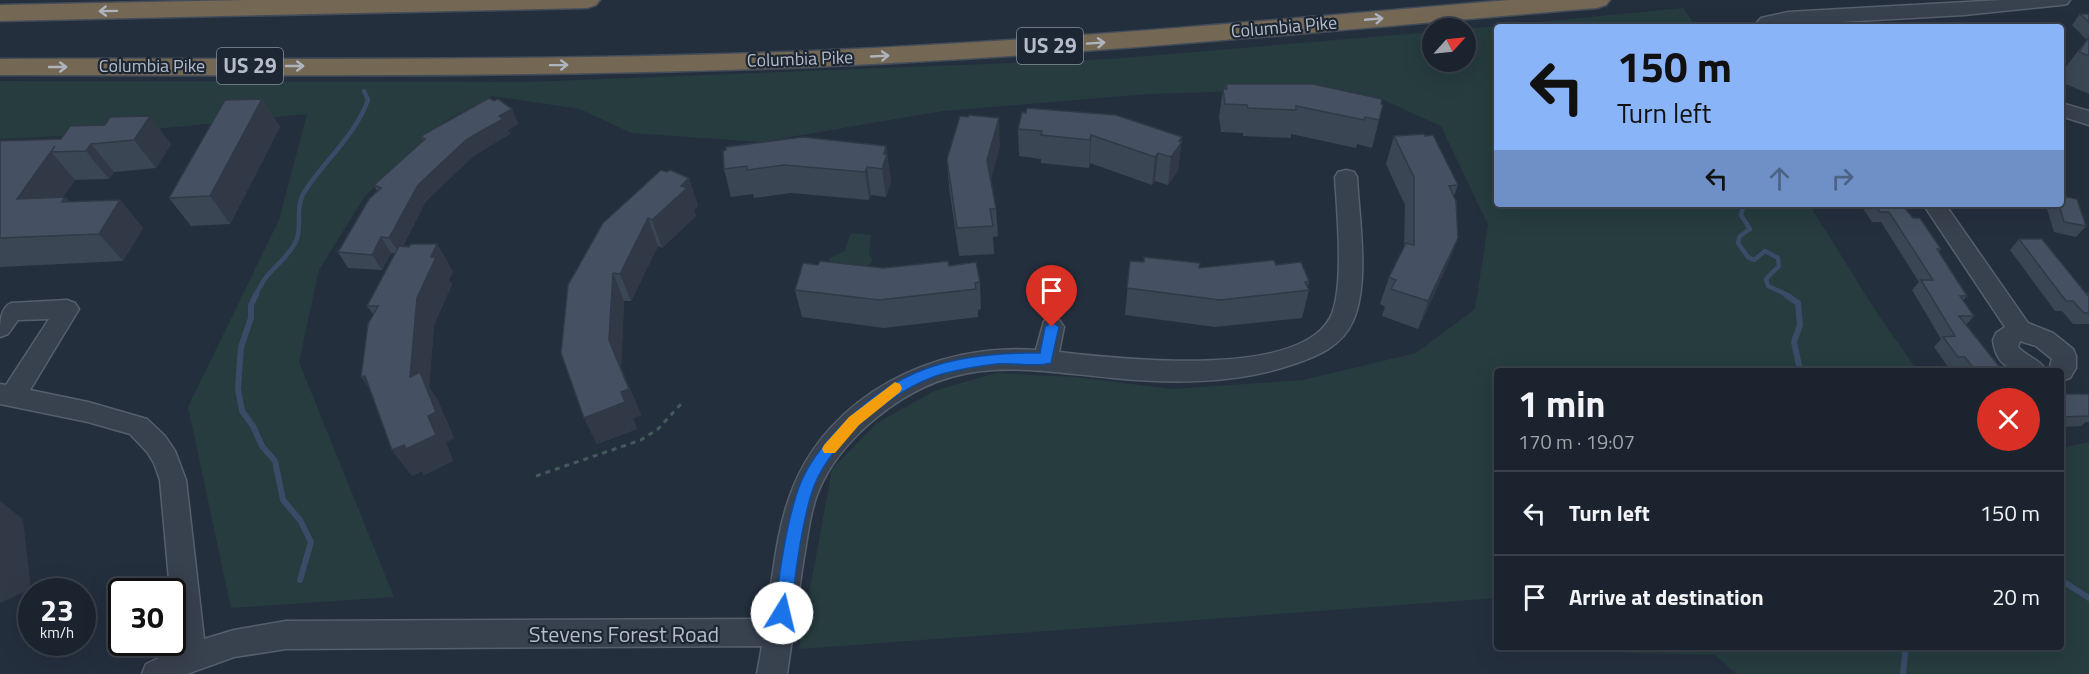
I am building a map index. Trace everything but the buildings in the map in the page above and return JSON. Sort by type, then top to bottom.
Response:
[{"type":"highway","points":[[0,14],[587,0]]},
{"type":"highway","name":"Columbia Pike","points":[[0,67],[548,65],[822,59],[1090,44],[1597,0]]},
{"type":"street","points":[[1766,24],[1788,18],[1964,9],[2061,0]]},
{"type":"street","points":[[2064,110],[2089,118]]},
{"type":"street","points":[[772,674],[794,537],[804,494],[821,461],[854,421],[897,387],[939,369],[997,358],[1046,359],[1132,370],[1173,371],[1259,364],[1295,356],[1318,346],[1340,323],[1348,302],[1346,177]]},
{"type":"street","points":[[1936,207],[2021,332]]},
{"type":"street","points":[[0,328],[11,312],[66,309],[6,395],[88,412],[138,426],[156,444],[166,459],[173,480],[191,656]]},
{"type":"street","points":[[1046,359],[1052,327]]},
{"type":"street","points":[[2031,368],[2014,358],[2005,346],[2009,335],[2021,332],[2041,337],[2058,348],[2066,362],[2063,368]]},
{"type":"street","name":"Stevens Forest Road","points":[[157,674],[191,656],[216,647],[252,639],[286,635],[779,632]]},
{"type":"path","points":[[536,476],[641,441],[658,429],[681,404]]},
{"type":"green space","points":[[1683,8],[1694,24],[1518,24]]},
{"type":"green space","points":[[1494,26],[1494,207],[1811,207],[1877,313],[1916,368],[1494,368],[1494,598],[799,649],[832,469],[877,423],[934,391],[996,373],[1075,377],[1172,389],[1303,380],[1416,353],[1475,309],[1488,225],[1441,126],[1379,98],[1316,89],[1148,94],[943,111],[761,142],[631,133],[580,109],[492,96],[443,122],[365,196],[319,270],[299,362],[394,597],[231,608],[188,407],[279,220],[307,114],[104,134],[0,139],[0,81],[529,82],[1110,59],[1422,33],[1422,72],[1476,72],[1476,28]]},
{"type":"green space","points":[[851,233],[871,235],[869,253],[873,261],[866,267],[834,264],[828,259],[845,251]]},
{"type":"green space","points":[[2089,442],[2089,674],[1736,674],[1715,655],[1627,653],[1618,650],[2064,650],[2064,447]]},
{"type":"waterway","points":[[255,296],[264,280],[293,247],[298,235],[302,197],[355,125],[368,100],[364,91]]},
{"type":"waterway","points":[[1743,207],[1741,215],[1750,229],[1740,236],[1738,243],[1748,257],[1754,260],[1765,251],[1778,258],[1779,266],[1766,279],[1768,286],[1790,296]]},
{"type":"waterway","points":[[256,295],[251,305],[251,318],[241,347],[238,389],[242,411],[253,426],[262,446],[275,461],[283,500],[300,520],[311,542],[300,580]]},
{"type":"waterway","points":[[1786,295],[1798,303],[1800,325],[1794,342],[1800,368]]},
{"type":"waterway","points":[[2064,582],[2089,598]]},
{"type":"waterway","points":[[1903,674],[1904,650]]},
{"type":"slow traffic","points":[[829,449],[854,421],[895,388]]},
{"type":"route","points":[[782,613],[794,537],[804,494],[815,469],[854,421],[897,387],[939,369],[997,358],[1046,359],[1052,327]]}]
